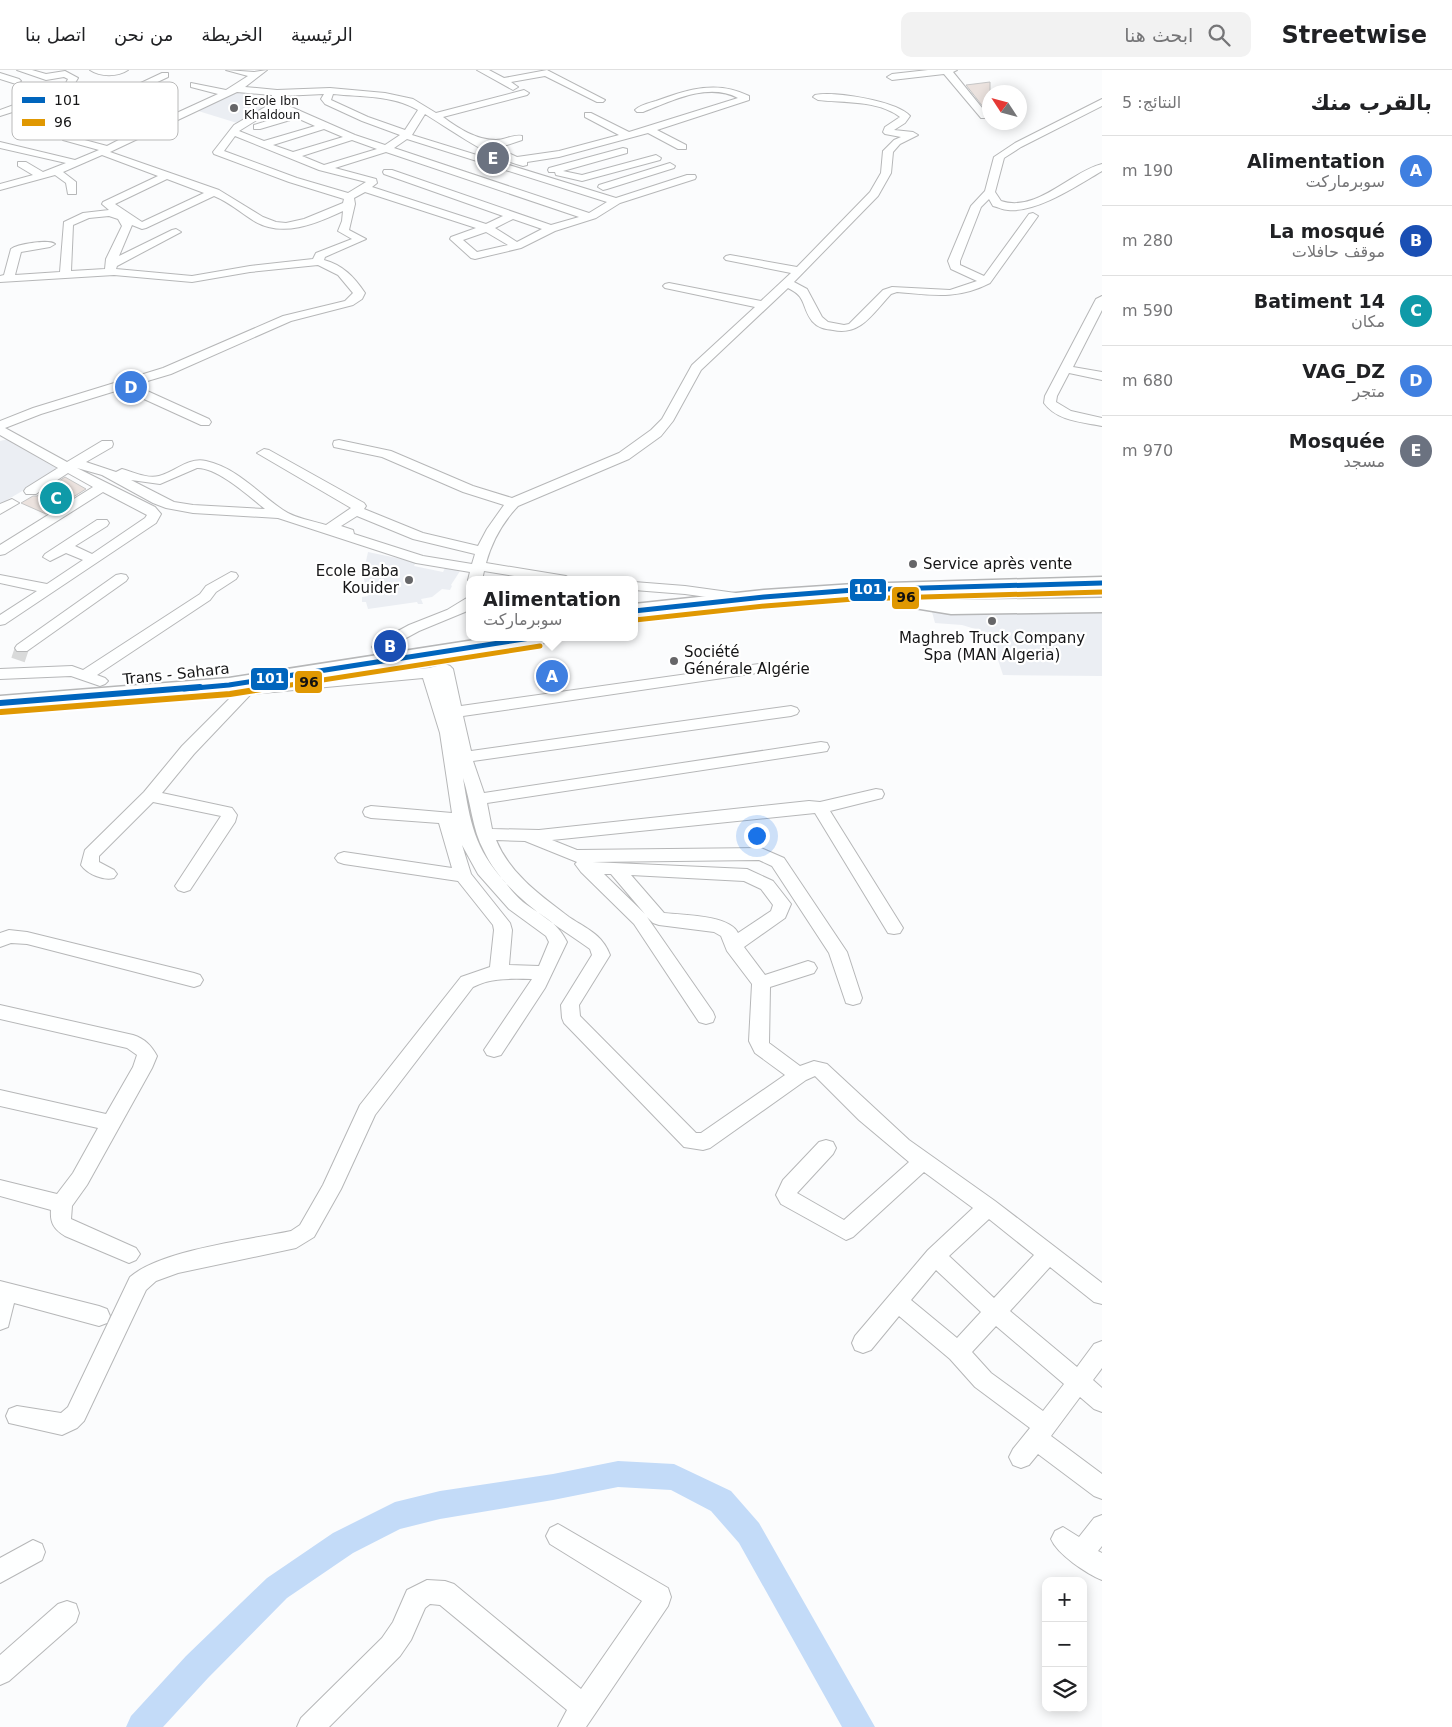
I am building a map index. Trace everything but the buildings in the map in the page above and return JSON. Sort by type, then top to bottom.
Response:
[{"type":"highway","points":[[957,586],[999,578],[1102,578]]},
{"type":"highway","points":[[638,612],[748,599],[854,590],[1102,583]]},
{"type":"highway","points":[[638,622],[785,605],[903,600],[1102,596]]},
{"type":"highway","points":[[903,600],[951,607],[1102,605]]},
{"type":"highway","name":"Trans - Sahara","points":[[11,669],[93,678],[178,675],[356,653],[379,647],[466,636]]},
{"type":"highway","name":"Trans - Sahara","points":[[0,703],[238,688],[515,641]]},
{"type":"street","points":[[22,70],[46,77],[61,72],[73,80],[71,82]]},
{"type":"street","points":[[95,70],[100,73],[123,70]]},
{"type":"street","points":[[231,70],[259,72]]},
{"type":"street","points":[[435,116],[524,93],[482,70]]},
{"type":"street","points":[[892,77],[952,70]]},
{"type":"street","points":[[947,71],[982,114]]},
{"type":"street","points":[[178,116],[232,91],[259,72]]},
{"type":"street","points":[[504,81],[547,73],[600,100]]},
{"type":"street","points":[[150,82],[165,75]]},
{"type":"street","points":[[0,76],[16,81]]},
{"type":"street","points":[[194,85],[232,91],[330,91],[384,96],[410,101],[456,131],[492,150],[534,167],[582,178],[628,197]]},
{"type":"street","points":[[517,160],[558,154],[629,136],[671,123],[746,98],[719,89],[702,88],[637,109],[671,123]]},
{"type":"street","points":[[330,91],[326,99],[328,102],[406,135],[518,172],[616,201]]},
{"type":"street","points":[[277,92],[277,104]]},
{"type":"street","points":[[341,92],[361,103]]},
{"type":"street","points":[[477,572],[483,551],[502,514],[513,503],[600,467],[640,446],[667,421],[696,368],[799,271],[874,194],[886,173],[888,150],[897,142],[913,135],[888,132],[888,129],[902,121],[905,116],[898,110],[876,104],[818,97]]},
{"type":"street","points":[[986,281],[955,267],[954,261],[976,206],[990,192],[999,157],[1018,144],[1102,102]]},
{"type":"street","points":[[180,104],[195,108]]},
{"type":"street","points":[[277,104],[297,115],[352,137],[586,216]]},
{"type":"street","points":[[277,104],[246,121],[233,132],[218,152],[349,200]]},
{"type":"street","points":[[324,168],[384,148],[406,135],[410,121],[422,108]]},
{"type":"street","points":[[0,114],[12,110]]},
{"type":"street","points":[[257,127],[297,115]]},
{"type":"street","points":[[588,115],[629,136]]},
{"type":"street","points":[[262,144],[324,126]]},
{"type":"street","points":[[649,130],[682,147]]},
{"type":"street","points":[[233,132],[366,184],[487,228],[517,246]]},
{"type":"street","points":[[292,156],[352,137]]},
{"type":"street","points":[[477,142],[506,142],[519,138]]},
{"type":"street","points":[[72,140],[215,192],[238,203],[266,223],[282,226],[293,226],[349,200],[366,184],[415,159]]},
{"type":"street","points":[[0,188],[56,171],[128,140]]},
{"type":"street","points":[[0,145],[77,163]]},
{"type":"street","points":[[550,171],[623,151]]},
{"type":"street","points":[[582,178],[656,158]]},
{"type":"street","points":[[22,164],[41,175]]},
{"type":"street","points":[[603,187],[670,166]]},
{"type":"street","points":[[481,180],[492,175],[518,172],[534,167]]},
{"type":"street","points":[[990,192],[994,200],[1003,205],[1024,207],[1059,191],[1102,167]]},
{"type":"street","points":[[56,171],[71,182],[72,192]]},
{"type":"street","points":[[388,172],[551,229]]},
{"type":"street","points":[[168,176],[107,204],[128,217],[137,226],[142,226],[215,192]]},
{"type":"street","points":[[513,215],[487,228],[455,240],[475,256],[517,246],[551,229],[596,214],[616,201],[691,176]]},
{"type":"street","points":[[318,262],[320,255],[361,239],[343,231],[347,221],[349,200]]},
{"type":"street","points":[[65,275],[68,224],[87,216],[112,213],[124,220],[126,226],[110,268]]},
{"type":"street","points":[[786,283],[803,291],[817,320],[824,325],[844,329],[853,326],[863,318],[887,292],[896,289],[950,293],[974,287],[986,281],[1033,216]]},
{"type":"street","points":[[50,244],[35,242],[16,249],[5,278],[65,275],[110,268],[176,232]]},
{"type":"street","points":[[730,258],[799,271]]},
{"type":"street","points":[[0,425],[167,371],[287,318],[354,301],[359,292],[352,282],[333,266],[318,262],[250,269],[192,279],[133,273],[110,268]]},
{"type":"street","points":[[669,286],[764,305]]},
{"type":"street","points":[[1102,298],[1097,319],[1066,369],[1051,396],[1050,403],[1054,408],[1063,413],[1102,422]]},
{"type":"street","points":[[1066,369],[1102,376]]},
{"type":"street","points":[[123,385],[204,422]]},
{"type":"street","points":[[0,430],[71,466],[102,487],[150,510],[154,514],[151,520],[0,621]]},
{"type":"street","points":[[30,490],[108,444]]},
{"type":"street","points":[[339,444],[386,454],[439,475],[468,490],[513,503]]},
{"type":"street","points":[[264,453],[359,506],[356,511],[334,523],[334,526],[387,550]]},
{"type":"street","points":[[107,472],[118,472],[160,480],[197,464],[210,465],[260,498],[279,514]]},
{"type":"street","points":[[71,466],[94,467],[107,472],[158,500],[171,505],[193,509],[279,514],[421,560],[477,572],[522,576]]},
{"type":"street","points":[[0,550],[102,487]]},
{"type":"street","points":[[356,511],[401,532],[450,546],[483,551]]},
{"type":"street","points":[[50,557],[102,523]]},
{"type":"street","points":[[65,547],[93,559]]},
{"type":"street","points":[[93,678],[206,597],[211,589],[231,576]]},
{"type":"street","points":[[11,669],[120,578]]},
{"type":"street","points":[[0,579],[49,589]]},
{"type":"street","points":[[638,586],[685,590],[748,599]]},
{"type":"street","points":[[379,647],[466,605]]},
{"type":"street","points":[[454,712],[766,668]]},
{"type":"street","points":[[108,874],[90,864],[91,854],[150,796],[238,688],[429,672],[445,669],[464,757],[478,799],[490,850],[504,872],[597,945],[600,950],[601,955],[570,1005],[571,1018],[691,1141],[703,1142],[708,1140],[799,1075],[814,1068],[820,1068],[866,1114],[902,1146],[988,1207],[1102,1295]]},
{"type":"street","points":[[429,672],[448,733],[454,819],[463,876],[501,923],[503,930],[499,973]]},
{"type":"street","points":[[464,757],[791,711]]},
{"type":"street","points":[[478,799],[821,747]]},
{"type":"street","points":[[485,834],[527,837],[809,807],[820,808],[876,794]]},
{"type":"street","points":[[150,796],[226,812],[229,815],[229,818],[184,886]]},
{"type":"street","points":[[820,808],[894,928]]},
{"type":"street","points":[[371,812],[454,819],[466,836],[484,870],[515,905],[553,932],[558,942],[554,955],[494,1050]]},
{"type":"street","points":[[527,837],[581,862],[616,868],[747,874],[767,885],[782,904],[779,914],[733,946]]},
{"type":"street","points":[[581,862],[761,854],[778,862],[838,952],[853,998]]},
{"type":"street","points":[[344,858],[463,876]]},
{"type":"street","points":[[581,862],[640,920],[706,1017]]},
{"type":"street","points":[[616,868],[659,919],[718,926],[730,932],[733,946],[761,983],[758,1041],[762,1048],[799,1075]]},
{"type":"street","points":[[0,941],[9,936],[27,938],[194,980]]},
{"type":"street","points":[[761,983],[808,968]]},
{"type":"street","points":[[17,1416],[62,1424],[69,1421],[76,1414],[138,1284],[148,1275],[176,1264],[296,1239],[307,1231],[331,1189],[367,1111],[467,982],[473,978],[499,973],[544,972]]},
{"type":"street","points":[[0,1012],[133,1042],[144,1050],[146,1056],[142,1068],[80,1179],[62,1204],[60,1214],[64,1225],[129,1254]]},
{"type":"street","points":[[0,1098],[110,1123]]},
{"type":"street","points":[[826,1148],[790,1186],[786,1195],[788,1198],[846,1231],[923,1161]]},
{"type":"street","points":[[0,1188],[62,1204]]},
{"type":"street","points":[[863,1343],[935,1256],[988,1207]]},
{"type":"street","points":[[958,1352],[1049,1253]]},
{"type":"street","points":[[935,1256],[994,1312],[1102,1402]]},
{"type":"street","points":[[0,1320],[3,1291],[99,1316]]},
{"type":"street","points":[[898,1302],[958,1352],[983,1380],[1102,1488]]},
{"type":"street","points":[[1022,1457],[1102,1351]]},
{"type":"street","points":[[1082,1553],[1102,1526]]},
{"type":"street","points":[[310,1727],[391,1646],[402,1630],[416,1599],[427,1592],[445,1594],[577,1718],[659,1597],[558,1536]]},
{"type":"street","points":[[1063,1538],[1102,1568]]},
{"type":"street","points":[[0,1571],[33,1552]]},
{"type":"street","points":[[0,1672],[67,1613]]},
{"type":"shaded area","name":"Ecole Ibn Khaldoun","points":[[236,91],[271,100],[272,106],[237,123],[195,110]]},
{"type":"shaded area","points":[[8,439],[60,469],[0,504],[0,441]]},
{"type":"shaded area","name":"Ecole Baba Kouider","points":[[368,552],[416,562],[414,566],[443,572],[445,568],[460,571],[450,590],[442,589],[432,597],[421,599],[423,604],[418,604],[417,602],[368,609],[366,602],[362,602],[362,597],[368,596],[363,575]]},
{"type":"shaded area","points":[[932,612],[1102,613],[1102,676],[1003,675],[990,636],[985,632],[962,625],[935,623]]},
{"type":"waterway","points":[[142,1727],[197,1667],[277,1588],[343,1543],[395,1516],[440,1505],[553,1487],[618,1474],[674,1477],[721,1501],[749,1533],[859,1727]]},
{"type":"tunnel","points":[[18,660],[22,648]]},
{"type":"transit line","name":"101","points":[[638,611],[764,597],[854,590],[1102,583]]},
{"type":"transit line","name":"96","points":[[638,620],[765,606],[854,599],[1102,592]]},
{"type":"transit line","name":"101","points":[[0,703],[229,685],[511,641]]},
{"type":"transit line","name":"96","points":[[1,712],[230,694],[540,646]]},
{"type":"place","name":"Ecole Ibn Khaldoun","points":[[234,108]]},
{"type":"place","name":"Mosquée","points":[[493,158]]},
{"type":"place","name":"VAG_DZ","points":[[131,387]]},
{"type":"place","name":"Batiment 14","points":[[56,498]]},
{"type":"place","name":"Service après vente","points":[[913,564]]},
{"type":"place","name":"Ecole Baba Kouider","points":[[409,580]]},
{"type":"place","name":"Maghreb Truck Company Spa (MAN Algeria)","points":[[992,621]]},
{"type":"place","name":"La mosqué","points":[[390,646]]},
{"type":"place","name":"Société Générale Algérie","points":[[674,661]]},
{"type":"place","name":"Alimentation","points":[[552,676]]}]
